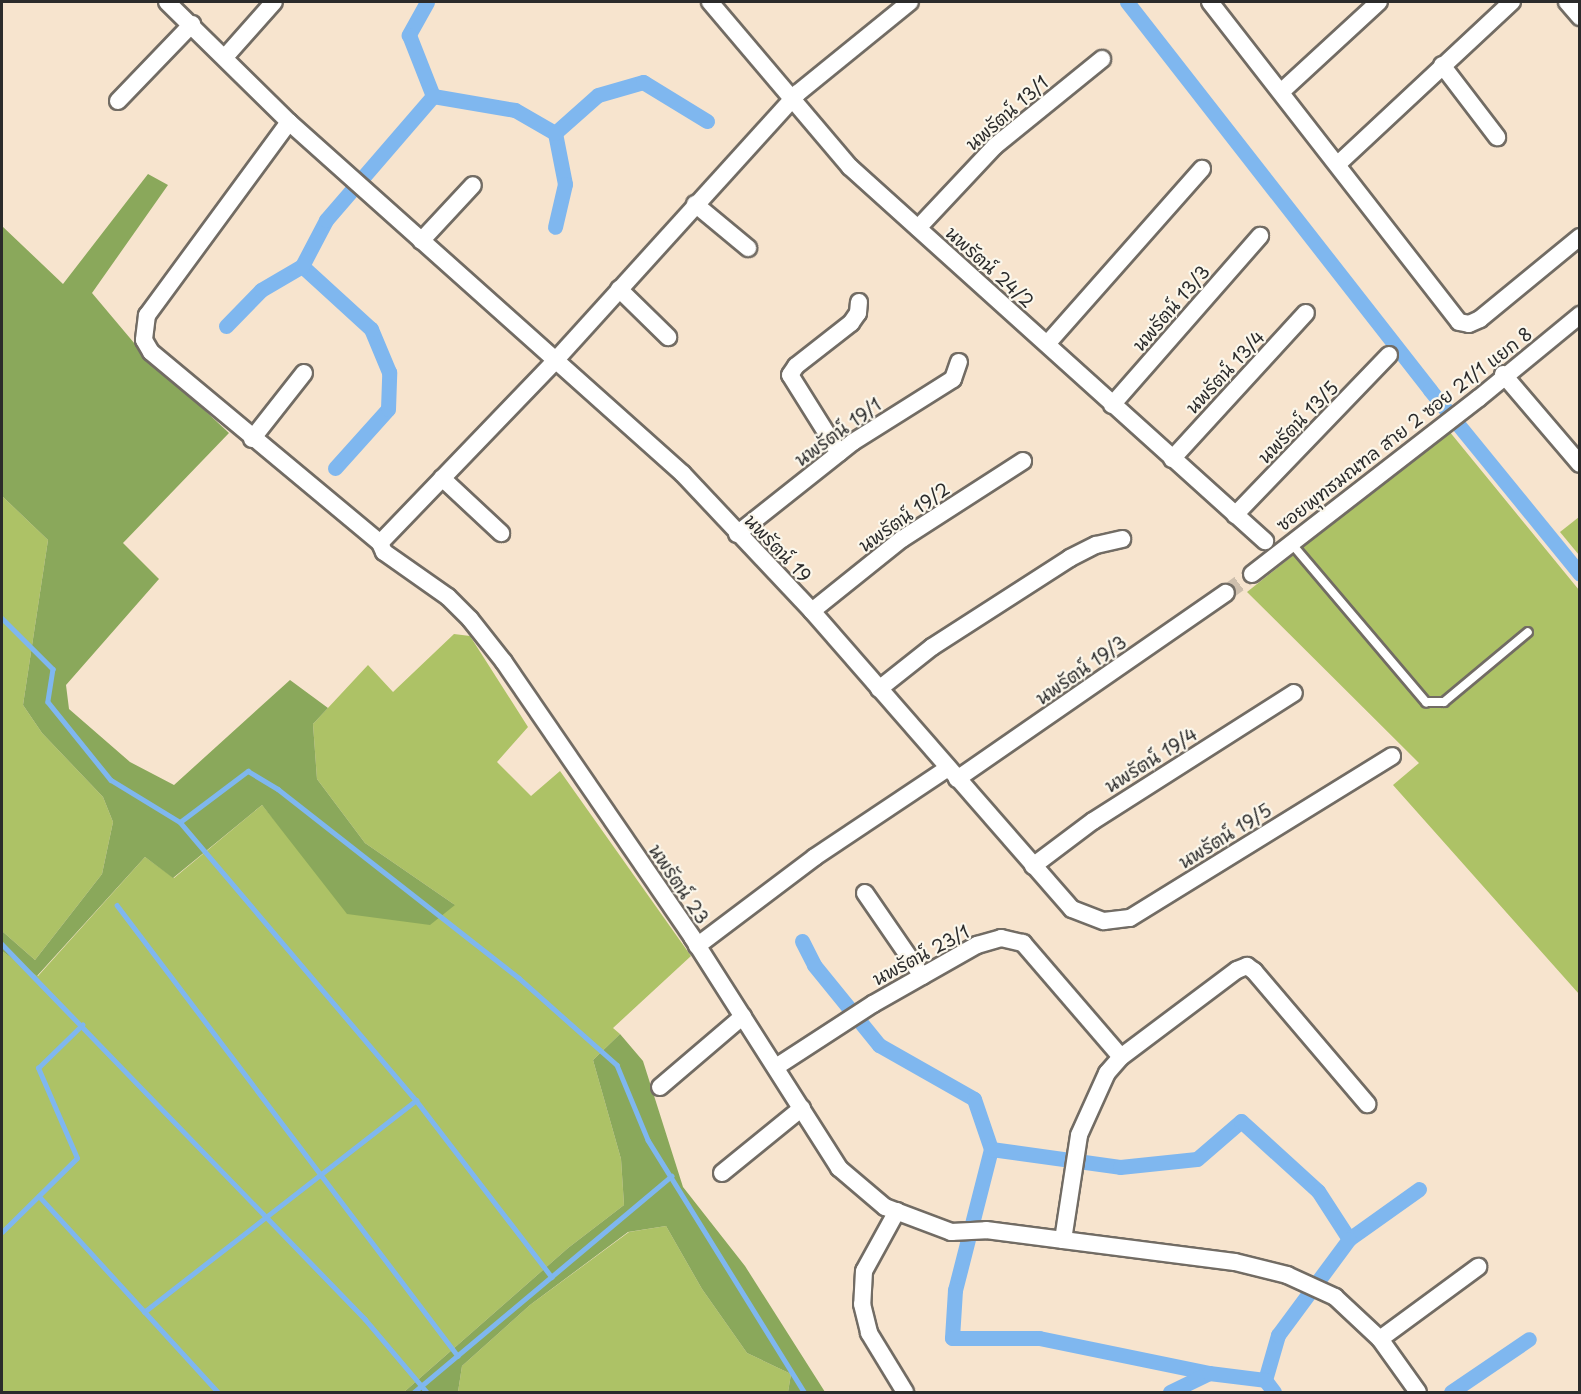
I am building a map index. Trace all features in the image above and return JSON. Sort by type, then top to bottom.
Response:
[{"type":"street","name":"นพรัตน์ 19","points":[[167,2],[226,56],[289,122],[368,191],[554,362],[667,459],[812,611],[1072,909]]},
{"type":"street","points":[[226,56],[274,2]]},
{"type":"street","points":[[715,7],[733,2]]},
{"type":"street","points":[[380,543],[554,362],[695,204],[793,99],[910,2]]},
{"type":"street","points":[[1210,2],[1459,322],[1469,324],[1480,319],[1580,237]]},
{"type":"street","points":[[1281,92],[1379,2]]},
{"type":"street","points":[[1338,164],[1512,2]]},
{"type":"street","points":[[1567,2],[1580,17]]},
{"type":"street","name":"นพรัตน์ 24/2","points":[[715,7],[850,167],[1265,541]]},
{"type":"street","points":[[118,101],[192,24]]},
{"type":"street","name":"นพรัตน์ 13/1","points":[[918,228],[994,146],[1102,59]]},
{"type":"street","points":[[1442,65],[1497,137]]},
{"type":"street","name":"นพรัตน์ 23","points":[[289,122],[147,315],[143,330],[151,352],[252,439],[380,543],[384,552],[448,597],[504,662],[697,946],[839,1168],[885,1207],[951,1232],[986,1230],[1063,1240]]},
{"type":"street","points":[[1047,344],[1202,169]]},
{"type":"street","points":[[421,241],[473,184]]},
{"type":"street","points":[[695,204],[748,248]]},
{"type":"street","name":"นพรัตน์ 13/3","points":[[1112,405],[1260,236]]},
{"type":"street","points":[[619,289],[668,337]]},
{"type":"street","points":[[839,453],[790,375],[796,366],[851,323],[858,313],[859,302]]},
{"type":"street","name":"นพรัตน์ 13/4","points":[[1172,459],[1306,313]]},
{"type":"street","name":"ซอยพุทธมณฑล สาย 2 ซอย 21/1 แยก 8","points":[[1252,574],[1437,428],[1479,398],[1503,374],[1580,315]]},
{"type":"street","name":"นพรัตน์ 13/5","points":[[1235,515],[1389,355]]},
{"type":"street","name":"นพรัตน์ 19/1","points":[[737,534],[839,453],[953,379],[959,362]]},
{"type":"street","points":[[252,439],[304,373]]},
{"type":"street","points":[[1503,374],[1580,464]]},
{"type":"street","name":"นพรัตน์ 19/2","points":[[812,611],[903,539],[1023,461]]},
{"type":"street","points":[[442,478],[501,533]]},
{"type":"street","points":[[879,689],[932,647],[1070,558],[1096,545],[1122,539]]},
{"type":"street","name":"นพรัตน์ 19/3","points":[[697,946],[815,857],[953,774],[1226,594]]},
{"type":"street","name":"นพรัตน์ 19/4","points":[[1033,866],[1093,821],[1294,693]]},
{"type":"street","name":"นพรัตน์ 19/5","points":[[1072,909],[1104,921],[1130,918],[1392,756]]},
{"type":"street","points":[[865,893],[922,976]]},
{"type":"street","name":"นพรัตน์ 23/1","points":[[776,1067],[873,1004],[977,945],[1001,938],[1023,943],[1121,1057]]},
{"type":"street","points":[[1367,1104],[1246,966],[1121,1057],[1094,1095],[1079,1135],[1063,1240],[1235,1262],[1287,1275],[1335,1298],[1380,1339],[1418,1392]]},
{"type":"street","points":[[660,1087],[743,1016]]},
{"type":"street","points":[[722,1173],[802,1108]]},
{"type":"street","points":[[897,1211],[864,1271],[862,1304],[869,1333],[905,1392]]},
{"type":"street","points":[[1380,1339],[1478,1267]]},
{"type":"lane","points":[[1291,543],[1426,702],[1444,702],[1528,632]]},
{"type":"green space","points":[[148,174],[168,185],[92,293],[140,350],[229,433],[123,543],[159,579],[66,685],[69,709],[130,762],[174,785],[290,680],[328,708],[313,724],[317,779],[365,843],[455,905],[430,925],[347,914],[262,805],[173,878],[145,857],[37,976],[2,951],[2,931],[35,960],[102,874],[113,822],[103,797],[42,733],[23,705],[48,540],[2,496],[2,226],[63,284]]},
{"type":"green space","points":[[1449,431],[1579,590],[1579,994],[1393,785],[1419,763],[1247,592]]},
{"type":"green space","points":[[2,496],[48,540],[23,705],[42,733],[103,797],[113,822],[102,874],[35,960],[2,931]]},
{"type":"green space","points":[[1579,517],[1579,555],[1560,532]]},
{"type":"green space","points":[[454,634],[470,636],[528,727],[497,762],[531,796],[560,771],[691,956],[613,1028],[620,1034],[593,1060],[621,1159],[624,1205],[568,1248],[404,1392],[2,1392],[2,951],[38,976],[145,857],[174,878],[262,805],[286,834],[455,905],[365,843],[317,779],[313,724],[368,665],[393,692]]},
{"type":"green space","points":[[620,1034],[643,1061],[683,1187],[745,1266],[825,1392],[788,1392],[791,1374],[747,1353],[702,1289],[666,1226],[628,1232],[530,1305],[462,1366],[458,1392],[404,1392],[568,1248],[624,1205],[621,1159],[593,1060]]},
{"type":"green space","points":[[666,1226],[702,1289],[747,1353],[791,1374],[788,1392],[458,1392],[462,1366],[530,1305],[629,1232]]},
{"type":"waterway","points":[[427,2],[409,35],[433,96],[515,110],[555,133],[565,184],[555,227]]},
{"type":"waterway","points":[[1127,2],[1430,390],[1580,574]]},
{"type":"waterway","points":[[555,133],[598,95],[643,82],[707,121]]},
{"type":"waterway","points":[[335,468],[388,409],[389,372],[371,329],[302,266],[326,220],[433,96]]},
{"type":"waterway","points":[[226,326],[261,290],[302,266]]},
{"type":"waterway","points":[[2,618],[53,669],[48,702],[111,780],[180,822],[248,771],[278,789],[519,978],[617,1065],[648,1140],[804,1392]]},
{"type":"waterway","points":[[180,822],[416,1100]]},
{"type":"waterway","points":[[117,905],[458,1356]]},
{"type":"waterway","points":[[802,941],[814,965],[879,1045],[974,1099],[991,1149],[955,1290],[952,1338],[1039,1338],[1209,1373]]},
{"type":"waterway","points":[[2,944],[365,1319],[427,1392]]},
{"type":"waterway","points":[[2,1232],[77,1158],[38,1068],[82,1025]]},
{"type":"waterway","points":[[144,1312],[416,1100],[552,1277]]},
{"type":"waterway","points":[[991,1149],[1120,1167],[1197,1159],[1241,1121],[1318,1191],[1349,1239],[1419,1189]]},
{"type":"waterway","points":[[414,1392],[671,1176]]},
{"type":"waterway","points":[[39,1196],[218,1392]]},
{"type":"waterway","points":[[1265,1380],[1278,1335],[1349,1239]]},
{"type":"waterway","points":[[1451,1392],[1529,1339]]},
{"type":"waterway","points":[[1170,1392],[1209,1373],[1265,1380],[1274,1392]]},
{"type":"tunnel","points":[[1226,593],[1252,574]]}]
